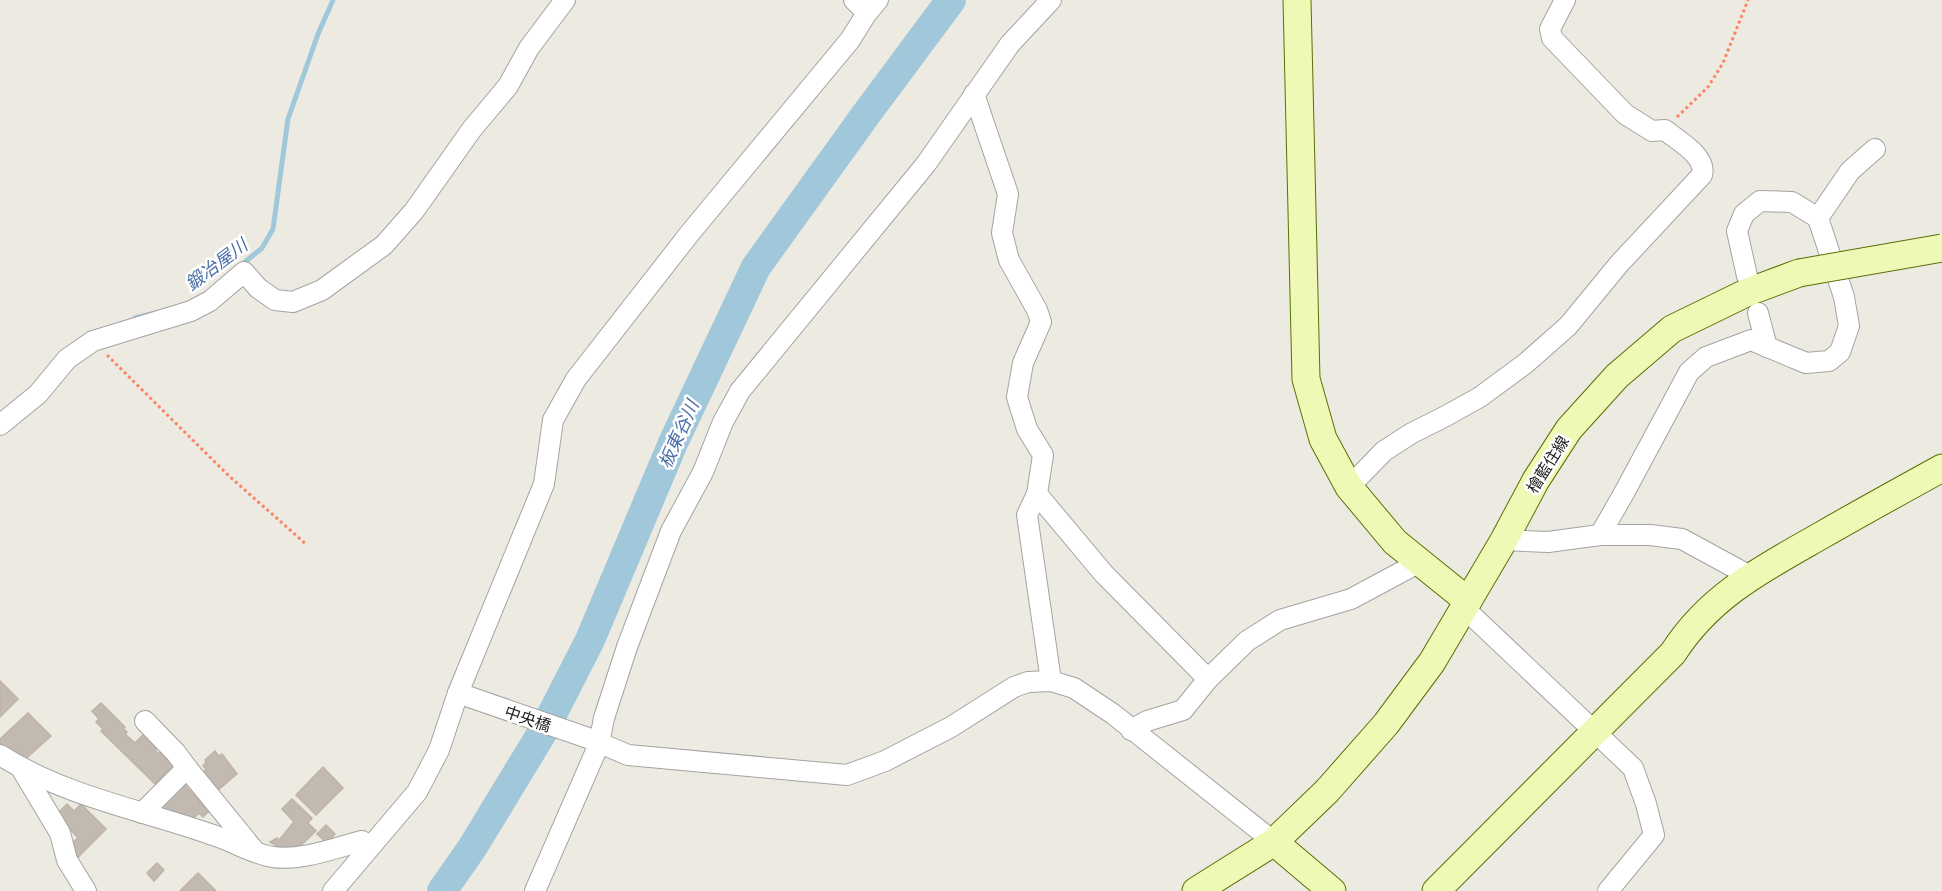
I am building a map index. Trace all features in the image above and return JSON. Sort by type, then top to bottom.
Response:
[{"type":"main road","points":[[1297,0],[1306,379],[1323,439],[1349,487],[1395,542],[1466,605]]},
{"type":"main road","name":"檜藍住線","points":[[1196,891],[1274,842],[1327,791],[1386,724],[1431,662],[1504,540],[1536,480],[1569,429],[1617,376],[1672,329],[1748,292],[1799,273],[1942,248]]},
{"type":"main road","points":[[1436,891],[1672,653],[1684,634],[1716,602],[1750,576],[1942,468]]},
{"type":"main road","points":[[1274,842],[1332,891]]},
{"type":"street","points":[[0,425],[38,394],[67,359],[93,341],[191,311],[210,300],[244,272],[258,288],[275,300],[292,302],[322,290],[357,266],[384,245],[414,211],[472,129],[508,86],[530,48],[566,0]]},
{"type":"street","points":[[535,891],[604,718],[627,647],[671,531],[703,472],[723,422],[740,391],[926,164],[1010,44],[1051,0]]},
{"type":"street","points":[[1349,487],[1384,451],[1412,433],[1480,397],[1526,363],[1568,326],[1618,264],[1702,175],[1704,168],[1699,158],[1665,130],[1652,130],[1625,114],[1552,38],[1550,29],[1565,0]]},
{"type":"street","points":[[333,891],[417,792],[439,750],[464,696],[544,484],[553,420],[576,379],[690,233],[850,40],[866,4]]},
{"type":"street","points":[[974,94],[1008,194],[1002,232],[1009,260],[1037,310],[1041,322],[1023,363],[1017,397],[1027,429],[1043,455],[1037,494],[1027,515],[1051,681],[1074,688],[1113,714],[1274,842]]},
{"type":"street","points":[[1818,218],[1850,171],[1875,149]]},
{"type":"street","points":[[1600,534],[1689,372],[1706,357],[1751,340],[1806,363],[1829,362],[1840,352],[1849,326],[1848,316],[1818,218],[1792,202],[1760,201],[1744,214],[1737,231],[1747,276]]},
{"type":"street","points":[[1758,313],[1767,347]]},
{"type":"street","points":[[1037,494],[1104,574],[1208,679]]},
{"type":"street","points":[[1504,540],[1548,542],[1600,534],[1650,535],[1682,539],[1750,576]]},
{"type":"street","points":[[1131,730],[1147,721],[1183,710],[1208,679],[1247,640],[1280,620],[1351,599],[1420,562]]},
{"type":"street","points":[[1466,605],[1633,768],[1654,835],[1608,891]]},
{"type":"street","name":"中央橋","points":[[464,696],[628,755],[848,775],[885,761],[951,727],[1014,687],[1028,682],[1051,681]]},
{"type":"street","points":[[145,721],[176,753],[256,852]]},
{"type":"street","points":[[0,755],[21,768],[64,787],[214,835],[272,857],[299,857],[362,841],[370,847]]},
{"type":"street","points":[[21,768],[60,833],[67,860],[86,891]]},
{"type":"street","points":[[142,813],[187,768]]},
{"type":"path","points":[[1665,130],[1708,87],[1723,63],[1748,0]]},
{"type":"path","points":[[93,341],[229,476],[307,545]]},
{"type":"building","points":[[0,681],[18,699],[0,717]]},
{"type":"building","points":[[101,703],[125,727],[123,728],[127,732],[125,734],[135,743],[145,733],[159,746],[155,750],[159,754],[163,750],[169,757],[166,760],[172,766],[155,784],[101,731],[103,729],[96,722],[99,719],[92,711]]},
{"type":"building","points":[[28,713],[51,736],[22,762],[0,743],[0,739]]},
{"type":"building","points":[[215,751],[219,756],[222,754],[237,774],[217,791],[202,774],[206,769],[203,766],[205,760]]},
{"type":"building","points":[[323,767],[343,788],[316,815],[296,795]]},
{"type":"building","points":[[183,783],[204,806],[208,803],[213,807],[203,817],[199,813],[191,821],[183,813],[179,818],[153,810]]},
{"type":"building","points":[[292,799],[312,818],[308,823],[316,831],[298,848],[296,846],[293,850],[288,846],[284,850],[270,842],[277,838],[279,840],[294,822],[282,809]]},
{"type":"building","points":[[67,804],[74,811],[81,804],[106,829],[75,860],[70,845],[78,838],[57,814]]},
{"type":"building","points":[[326,825],[335,834],[327,843],[317,834]]},
{"type":"building","points":[[157,863],[164,870],[154,881],[147,873]]},
{"type":"building","points":[[198,873],[216,891],[180,891]]},
{"type":"waterway","name":"鍛冶屋川","points":[[240,266],[262,248],[273,229],[288,119],[318,34],[333,0]]},
{"type":"waterway","name":"板東谷川","points":[[442,891],[472,848],[545,728],[590,640],[673,443],[756,267],[951,0]]},
{"type":"waterway","name":"鍛冶屋川","points":[[135,318],[155,313]]}]
